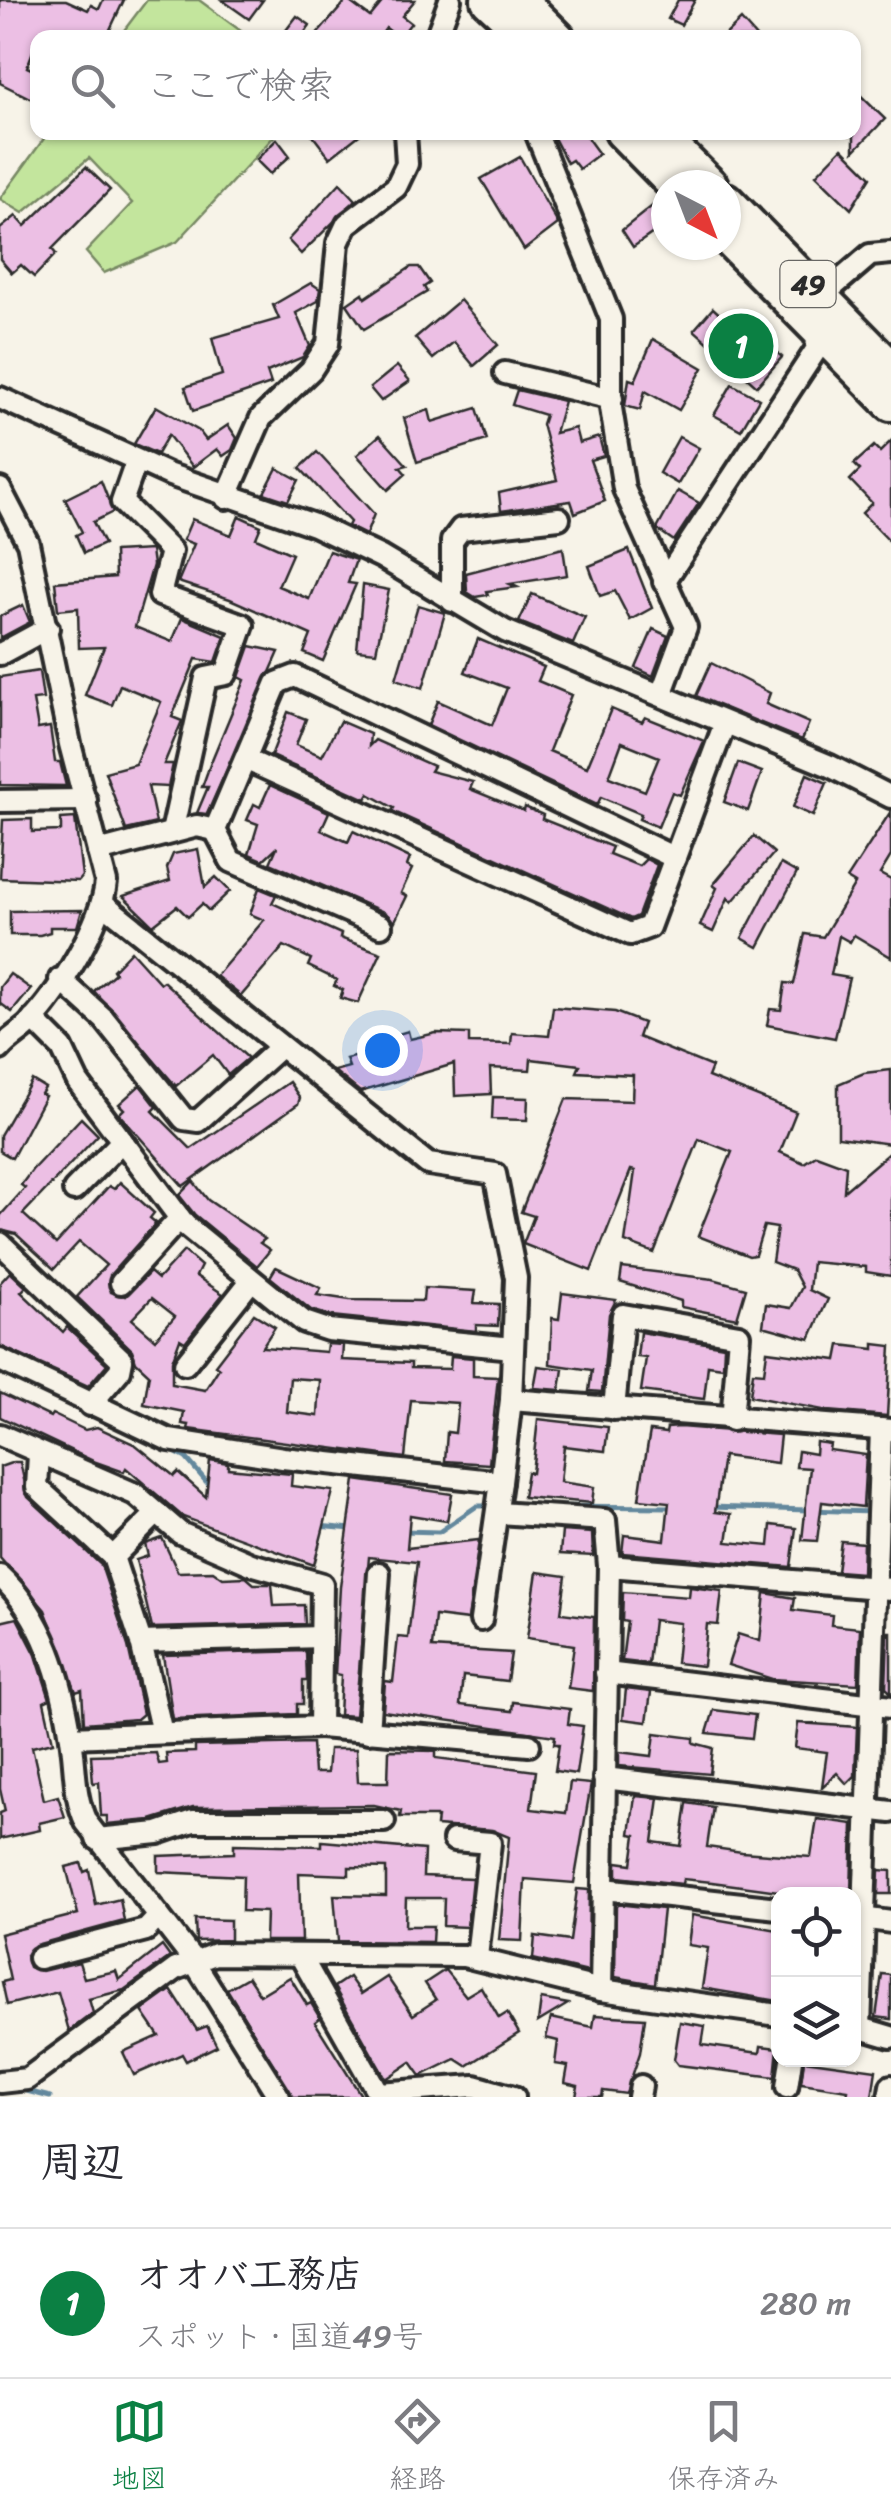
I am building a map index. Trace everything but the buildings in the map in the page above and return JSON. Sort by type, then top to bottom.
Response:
[{"type":"highway","points":[[488,0],[520,30]]},
{"type":"highway","points":[[520,0],[550,30]]},
{"type":"highway","points":[[630,140],[659,170]]},
{"type":"highway","points":[[665,140],[696,170]]},
{"type":"highway","name":"49","points":[[741,218],[891,404]]},
{"type":"highway","name":"49","points":[[741,249],[891,368]]},
{"type":"street","points":[[439,30],[450,0]]},
{"type":"street","points":[[226,498],[262,418],[311,370],[328,344],[338,243],[347,224],[396,187],[407,164],[406,140]]},
{"type":"street","points":[[539,140],[611,319],[614,446],[624,489],[686,627],[661,695]]},
{"type":"street","points":[[664,582],[816,350],[820,314],[870,255],[891,253]]},
{"type":"street","points":[[505,373],[612,399]]},
{"type":"street","points":[[0,398],[136,462],[347,540],[505,630],[846,772],[891,797]]},
{"type":"street","points":[[136,462],[122,502],[171,551],[160,595],[243,626],[226,674],[206,678],[172,832]]},
{"type":"street","points":[[0,489],[28,543],[105,870],[104,904],[88,940],[33,1019],[2,1044]]},
{"type":"street","points":[[452,601],[452,541],[461,529],[558,518]]},
{"type":"street","points":[[0,654],[48,628]]},
{"type":"street","points":[[214,830],[276,682],[294,676],[676,858]]},
{"type":"street","points":[[246,760],[630,934],[649,926],[725,724]]},
{"type":"street","points":[[0,801],[86,800]]},
{"type":"street","points":[[98,852],[198,826],[214,830],[231,861],[381,926]]},
{"type":"street","points":[[104,904],[428,1164],[495,1174],[516,1278],[511,1400],[481,1620]]},
{"type":"street","points":[[60,980],[104,1020],[191,1122],[198,1121],[280,1048]]},
{"type":"street","points":[[33,1019],[69,1058],[78,1082],[180,1218],[250,1282],[315,1327],[513,1348]]},
{"type":"street","points":[[74,1190],[122,1141]]},
{"type":"street","points":[[121,1283],[180,1218]]},
{"type":"street","points":[[0,1243],[119,1354],[120,1370],[90,1405]]},
{"type":"street","points":[[185,1364],[250,1282]]},
{"type":"street","points":[[614,1409],[623,1314],[740,1335],[732,1420]]},
{"type":"street","points":[[0,1360],[169,1440],[283,1458],[501,1482]]},
{"type":"street","points":[[511,1400],[886,1430],[881,1706],[861,1891]]},
{"type":"street","points":[[0,1436],[136,1494],[180,1533],[251,1564],[322,1584],[320,1727]]},
{"type":"street","points":[[40,1455],[37,1486],[113,1557],[141,1642],[162,1733]]},
{"type":"street","points":[[113,1557],[157,1513]]},
{"type":"street","points":[[498,1513],[605,1520],[609,1566],[601,1990]]},
{"type":"street","points":[[609,1566],[882,1588]]},
{"type":"street","points":[[368,1732],[379,1574]]},
{"type":"street","points":[[0,1576],[28,1604],[40,1625],[71,1737],[78,1805],[97,1839],[193,1960],[279,2097]]},
{"type":"street","points":[[141,1642],[321,1636]]},
{"type":"street","points":[[606,1674],[881,1706]]},
{"type":"street","points":[[71,1737],[320,1727],[530,1745]]},
{"type":"street","points":[[604,1778],[891,1812]]},
{"type":"street","points":[[97,1839],[158,1833],[193,1821],[384,1822]]},
{"type":"street","points":[[454,1840],[490,1843],[478,1958]]},
{"type":"street","points":[[604,1888],[771,1907]]},
{"type":"street","points":[[39,1958],[146,1930],[159,1916]]},
{"type":"street","points":[[861,1918],[891,1922]]},
{"type":"street","points":[[0,2082],[27,2079],[193,1960],[215,1954],[478,1958],[601,1990],[771,2015]]},
{"type":"street","points":[[300,1955],[378,2093],[475,2086],[514,2097]]},
{"type":"street","points":[[861,2028],[891,2037]]},
{"type":"street","points":[[787,2087],[790,2067]]},
{"type":"street","points":[[889,2097],[891,2086]]},
{"type":"green space","points":[[147,0],[199,0],[240,30],[124,30]]},
{"type":"green space","points":[[42,140],[271,140],[177,242],[104,273],[86,252],[132,203],[89,158],[23,213],[0,199]]},
{"type":"waterway","points":[[0,1371],[34,1387]]},
{"type":"waterway","points":[[167,1448],[186,1458],[210,1486]]},
{"type":"waterway","points":[[403,1531],[439,1532],[477,1506],[494,1506]]},
{"type":"waterway","points":[[545,1506],[674,1507]]},
{"type":"waterway","points":[[710,1507],[873,1512]]},
{"type":"waterway","points":[[318,1526],[352,1529]]},
{"type":"waterway","points":[[19,2089],[50,2097]]},
{"type":"place","name":"オオバ工務店","points":[[741,346]]}]
